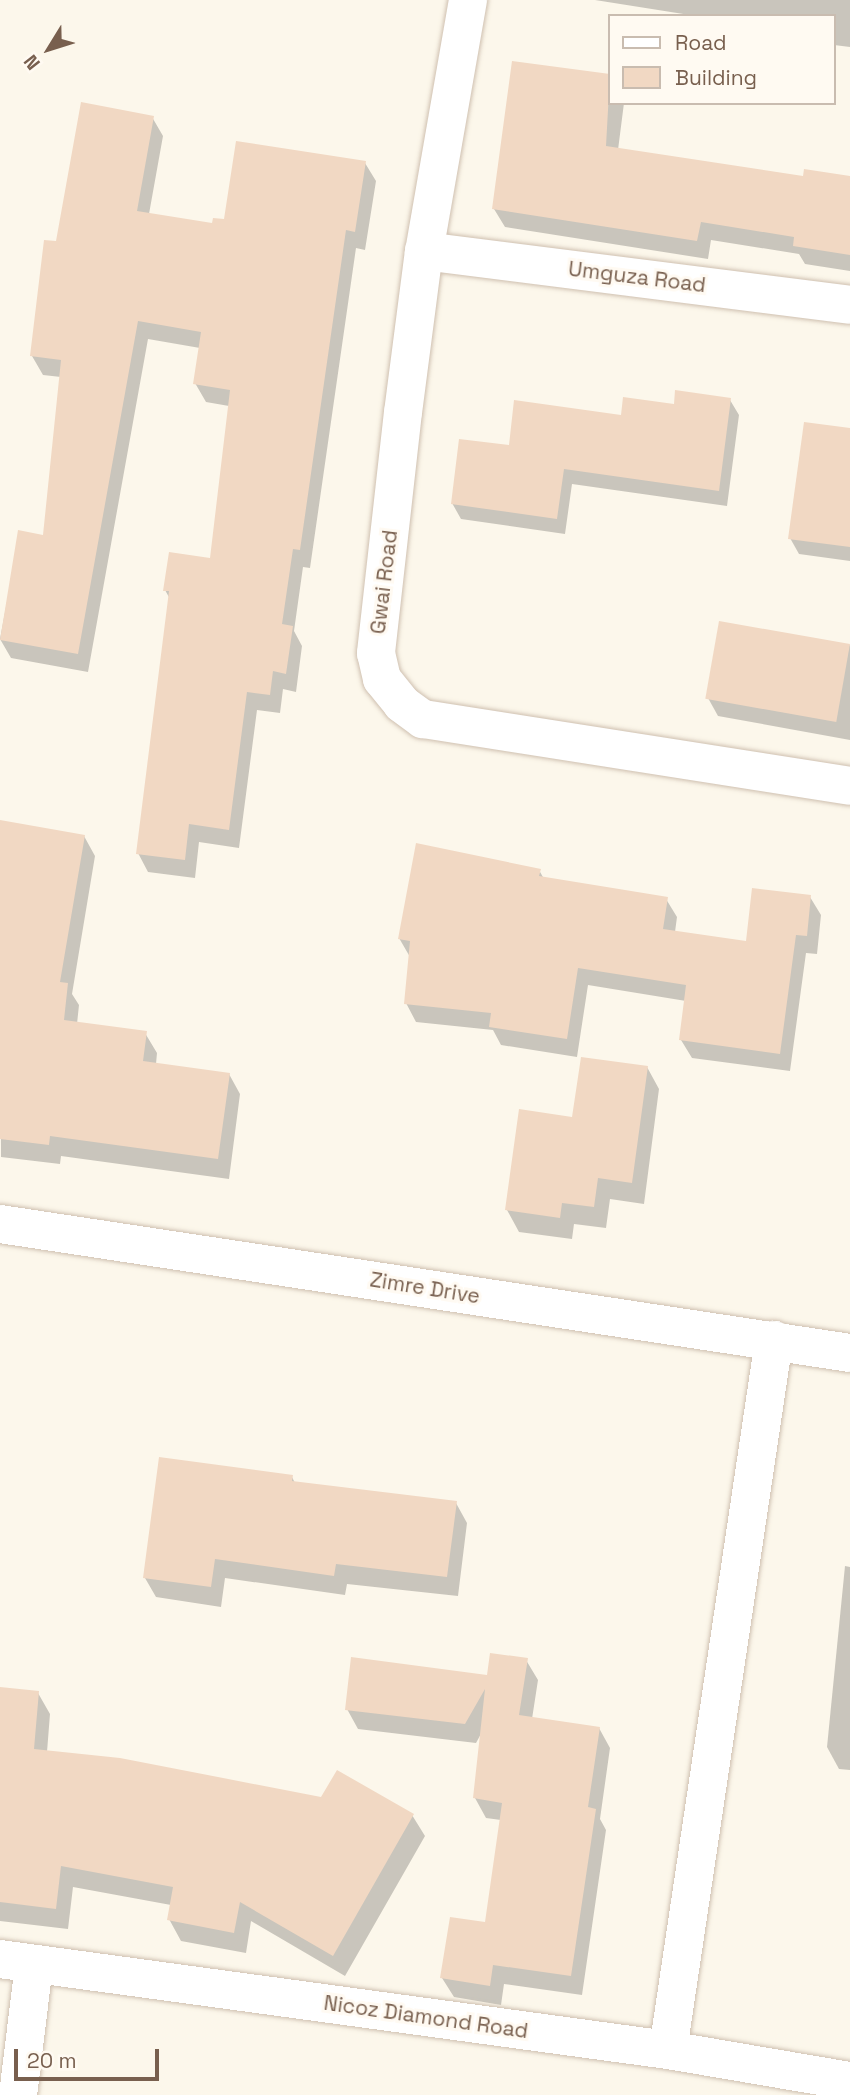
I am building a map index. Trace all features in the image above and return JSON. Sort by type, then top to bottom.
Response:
[{"type":"street","name":"Gwai Road","points":[[468,0],[424,251],[376,653],[382,680],[402,704],[423,719],[850,786]]},
{"type":"street","name":"Umguza Road","points":[[424,251],[850,305]]},
{"type":"street","name":"Zimre Drive","points":[[0,1224],[850,1353]]},
{"type":"street","points":[[668,2050],[774,1340]]},
{"type":"street","points":[[17,1962],[18,2095]]},
{"type":"street","name":"Nicoz Diamond Road","points":[[17,1962],[668,2050],[850,2081]]},
{"type":"building","points":[[512,61],[608,74],[606,146],[803,176],[804,169],[850,176],[850,255],[793,246],[794,237],[701,222],[697,241],[492,209]]},
{"type":"building","points":[[81,102],[154,116],[137,211],[212,223],[213,218],[224,219],[236,141],[366,161],[355,232],[346,230],[300,550],[293,549],[282,624],[293,626],[286,674],[273,671],[270,695],[247,692],[229,830],[189,824],[185,860],[136,854],[169,591],[163,591],[169,552],[210,558],[230,390],[193,384],[201,332],[138,321],[78,654],[0,640],[18,530],[43,535],[61,360],[30,356],[44,240],[56,241]]},
{"type":"building","points":[[675,390],[731,398],[719,491],[564,469],[557,519],[451,504],[459,439],[509,445],[514,400],[621,415],[623,397],[674,404]]},
{"type":"building","points":[[804,422],[850,428],[850,547],[788,539]]},
{"type":"building","points":[[719,621],[850,644],[836,722],[705,699]]},
{"type":"building","points":[[0,820],[85,835],[60,982],[68,983],[64,1020],[147,1031],[143,1061],[230,1073],[218,1159],[50,1136],[49,1145],[0,1139]]},
{"type":"building","points":[[416,843],[541,869],[539,876],[668,897],[663,929],[746,941],[752,888],[811,895],[807,936],[796,935],[780,1054],[679,1040],[686,985],[578,968],[567,1039],[489,1027],[491,1013],[404,1004],[410,941],[398,939]]},
{"type":"building","points":[[581,1057],[648,1066],[632,1183],[598,1178],[594,1207],[562,1203],[560,1218],[505,1210],[519,1109],[572,1117]]},
{"type":"building","points":[[159,1457],[293,1475],[292,1481],[457,1501],[447,1577],[336,1564],[334,1576],[215,1559],[211,1587],[143,1578]]},
{"type":"building","points":[[490,1653],[528,1658],[519,1715],[600,1727],[588,1807],[596,1809],[571,1976],[493,1965],[490,1986],[440,1978],[450,1917],[485,1922],[502,1803],[473,1798],[485,1689],[465,1724],[345,1710],[351,1657],[487,1675]]},
{"type":"building","points":[[0,1687],[39,1691],[34,1749],[120,1758],[321,1797],[337,1770],[414,1814],[333,1956],[240,1902],[234,1933],[167,1920],[173,1887],[61,1866],[56,1909],[0,1902]]}]
